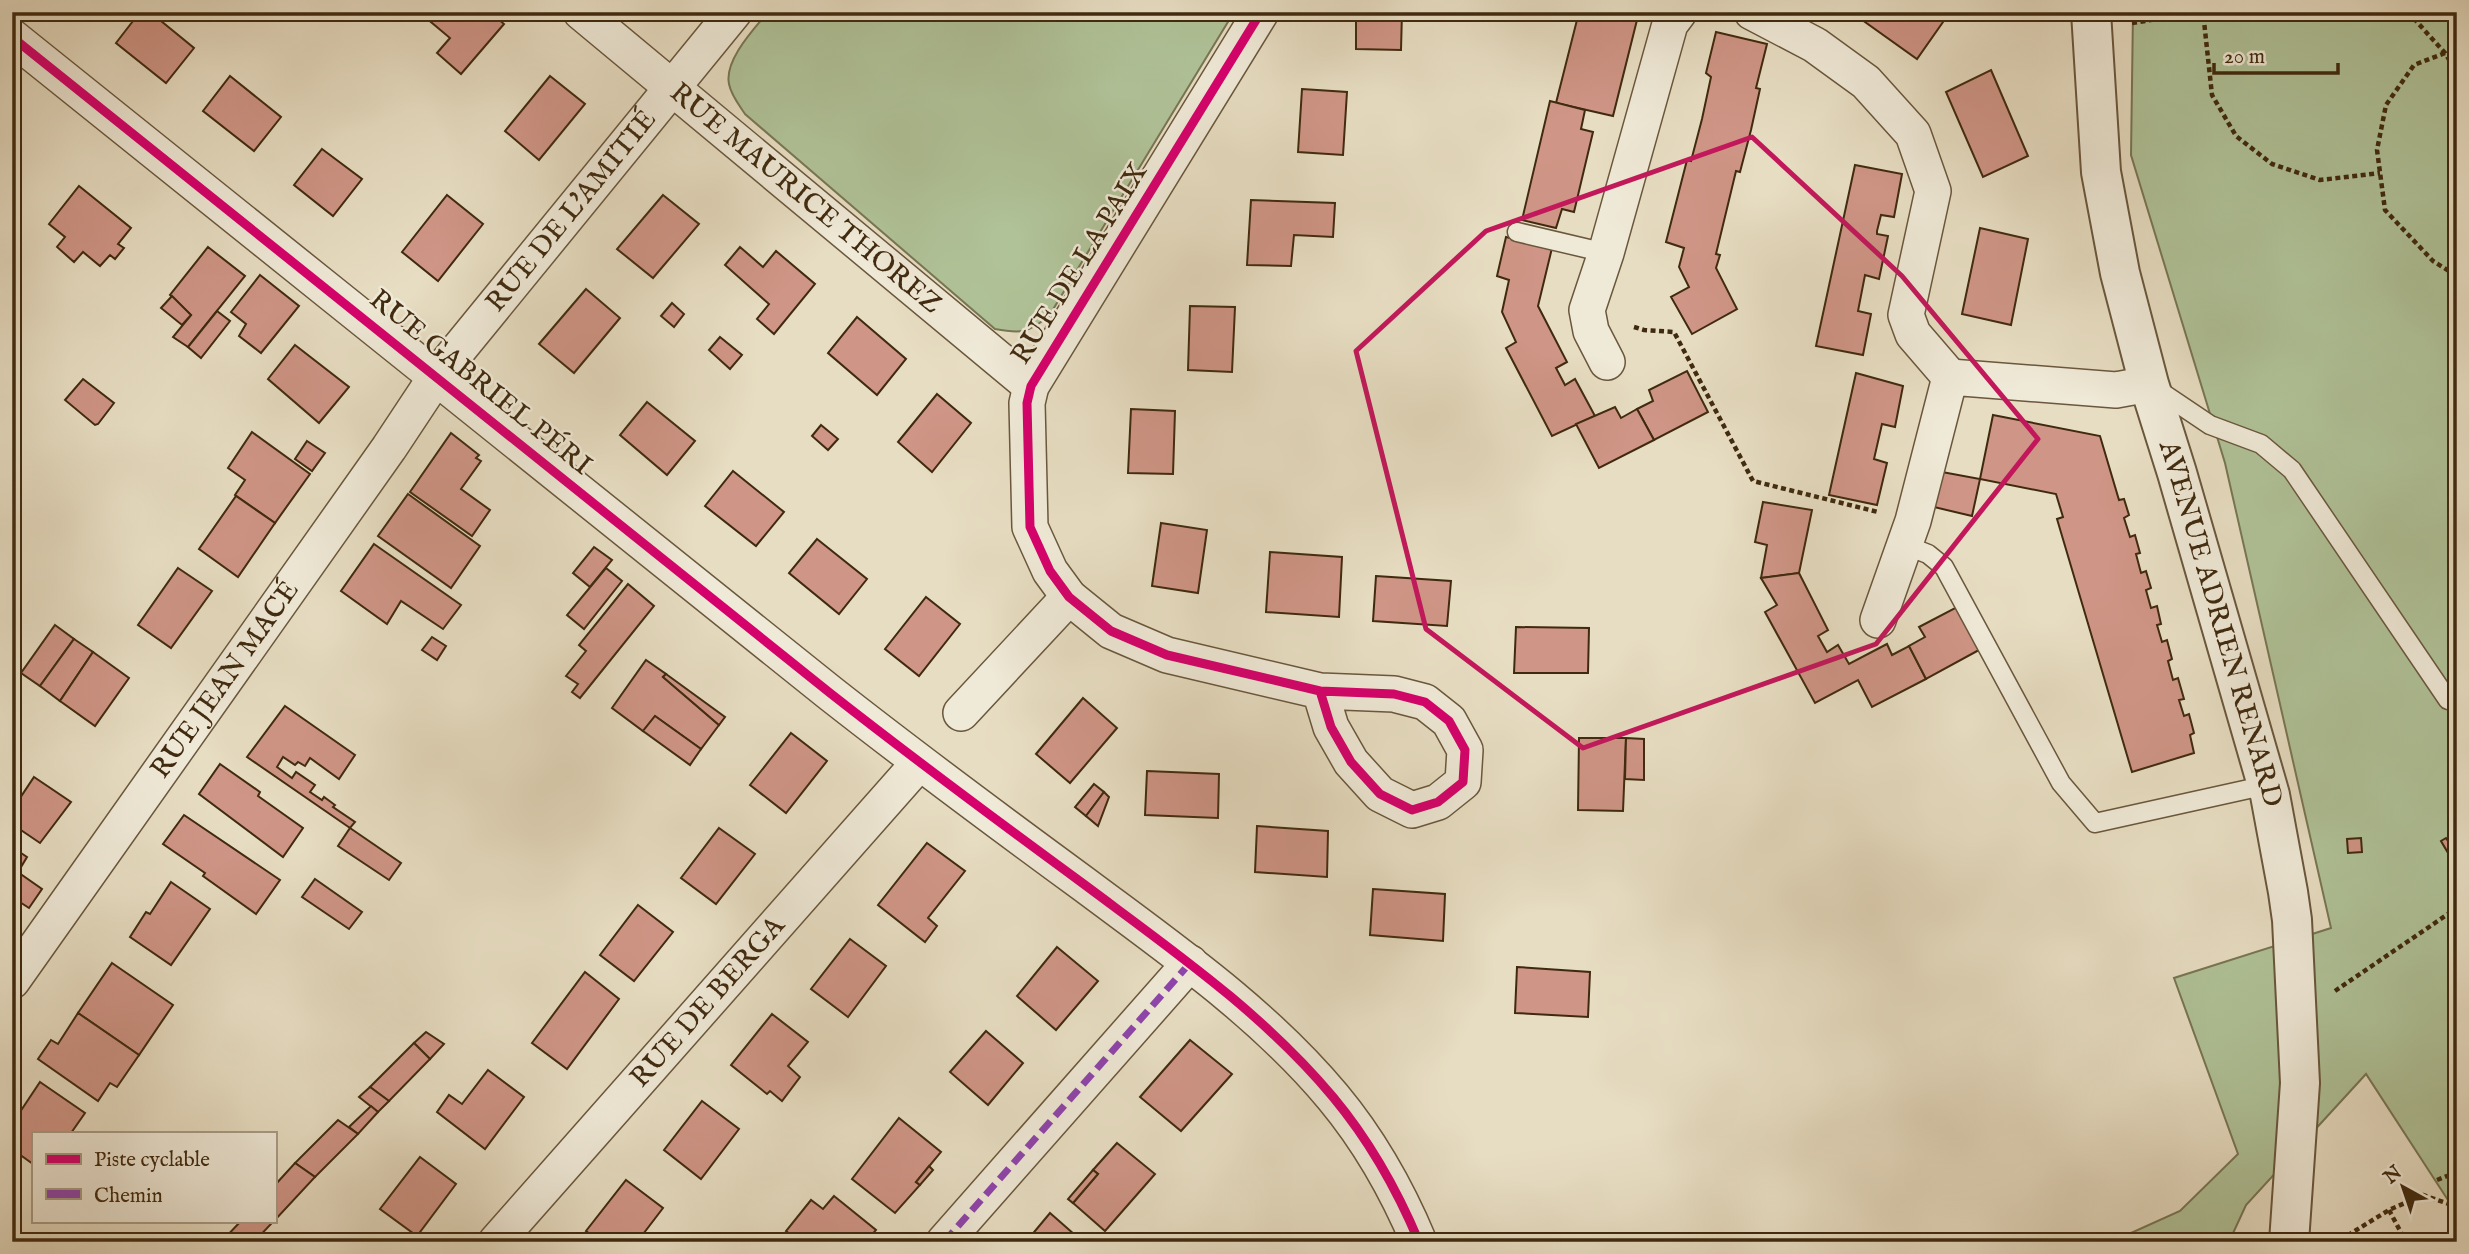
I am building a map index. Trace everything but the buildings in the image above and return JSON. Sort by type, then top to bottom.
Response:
[{"type":"street","name":"RUE MAURICE THOREZ","points":[[581,12],[1031,386]]},
{"type":"street","name":"RUE DE L'AMITIÉ","points":[[436,377],[734,12]]},
{"type":"street","name":"RUE DE LA PAIX","points":[[1261,12],[1031,386],[1027,403],[1030,527],[1050,571],[1069,597],[1111,631],[1167,655],[1320,691]]},
{"type":"street","points":[[1607,362],[1591,331],[1587,310],[1606,253],[1670,24],[1679,12]]},
{"type":"street","points":[[1752,12],[1815,45],[1866,82],[1913,134],[1933,191],[1906,315],[1913,334],[1950,377],[2116,390],[2149,384]]},
{"type":"street","name":"AVENUE ADRIEN RENARD","points":[[2091,20],[2101,172],[2120,273],[2149,384],[2267,785],[2292,920],[2300,1083],[2290,1238]]},
{"type":"street","name":"RUE GABRIEL PÉRI","points":[[12,37],[919,763],[1190,962],[1263,1024],[1335,1098],[1386,1174],[1419,1242]]},
{"type":"street","name":"RUE JEAN MACÉ","points":[[12,981],[390,449],[436,377]]},
{"type":"street","points":[[1878,620],[1909,533],[1950,377]]},
{"type":"street","points":[[961,713],[1069,597]]},
{"type":"street","name":"RUE DE BERGA","points":[[496,1242],[919,763]]},
{"type":"street","points":[[944,1242],[1190,962]]},
{"type":"lane","points":[[1517,232],[1606,253]]},
{"type":"lane","points":[[2149,384],[2210,425],[2261,444],[2292,470],[2448,699]]},
{"type":"lane","points":[[1909,533],[1944,567],[2061,783],[2095,823],[2267,785]]},
{"type":"path","points":[[2091,20],[2204,12],[2212,95],[2236,136],[2272,164],[2320,180],[2380,173]]},
{"type":"path","points":[[2408,12],[2445,52],[2457,73]]},
{"type":"path","points":[[2445,52],[2414,65],[2386,105],[2377,150],[2385,210],[2433,261],[2457,276]]},
{"type":"path","points":[[1587,310],[1644,330],[1674,332],[1753,481],[1909,533]]},
{"type":"path","points":[[2297,1018],[2451,912]]},
{"type":"path","points":[[2437,1180],[2457,1172]]},
{"type":"path","points":[[2290,1238],[2345,1237],[2389,1210],[2423,1195],[2452,1205],[2457,1203]]},
{"type":"path","points":[[2389,1210],[2406,1242]]},
{"type":"highlighted area","points":[[1752,137],[1902,276],[2038,439],[1876,644],[1583,748],[1426,629],[1356,351],[1486,231]]},
{"type":"green space","points":[[768,12],[1234,12],[1049,316],[1030,329],[1018,332],[995,329],[745,114],[729,84],[731,65],[741,45]]},
{"type":"green space","points":[[2133,12],[2457,12],[2457,1214],[2366,1074],[2246,1205],[2229,1242],[2111,1242],[2180,1211],[2238,1154],[2174,978],[2331,928],[2225,463],[2131,155]]},
{"type":"marked path","points":[[944,1242],[1190,963]]},
{"type":"cycle path","points":[[1261,12],[1031,386],[1027,403],[1030,527],[1050,571],[1069,597],[1111,631],[1167,655],[1320,691],[1331,727],[1351,762],[1380,794],[1412,810],[1438,802],[1463,782],[1465,750],[1449,721],[1425,702],[1394,694],[1320,691]]},
{"type":"cycle path","points":[[12,37],[830,693],[1183,958],[1247,1010],[1306,1066],[1346,1113],[1381,1166],[1419,1242]]}]
